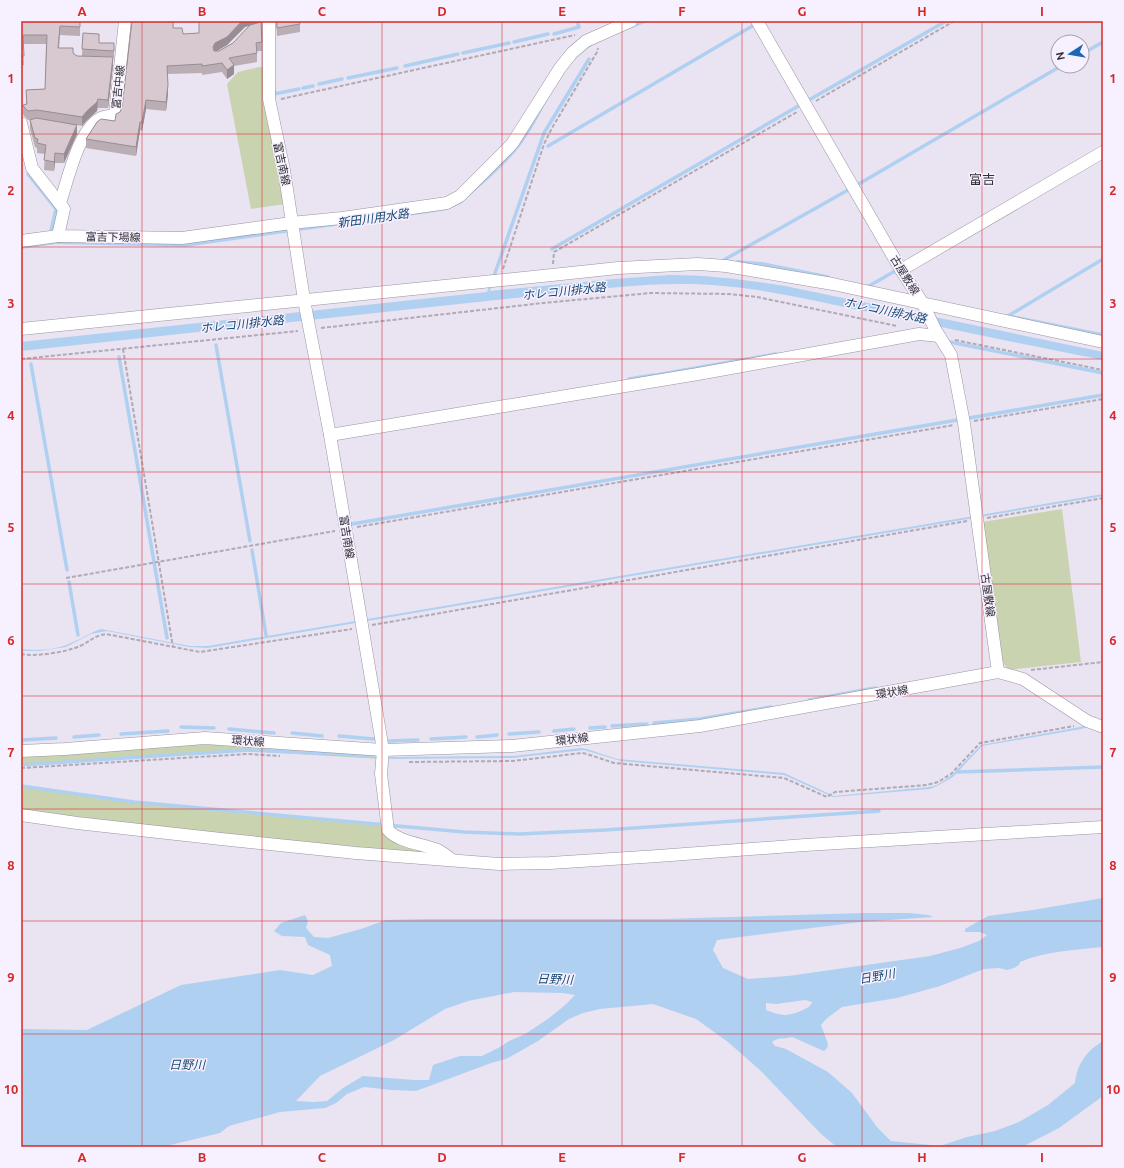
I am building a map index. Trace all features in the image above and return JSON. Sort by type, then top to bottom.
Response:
[{"type":"street","name":"富吉中線","points":[[60,203],[75,157],[87,131],[100,118],[115,115],[125,21]]},
{"type":"street","name":"富吉南線","points":[[269,21],[268,83],[270,101],[284,170],[304,303],[330,435],[383,750],[381,774],[388,830],[391,834],[438,851],[452,860]]},
{"type":"street","points":[[586,40],[631,21]]},
{"type":"street","name":"古屋敷線","points":[[757,21],[901,270],[924,306],[937,333],[951,355],[964,423],[998,672]]},
{"type":"street","name":"富吉下場線","points":[[21,241],[58,236],[182,238],[447,203],[460,196],[512,144],[560,68],[572,53],[586,40]]},
{"type":"street","points":[[21,123],[32,168],[64,209],[58,236]]},
{"type":"street","points":[[901,270],[1103,152]]},
{"type":"street","points":[[21,329],[304,303],[618,268],[698,264],[726,266],[833,284],[924,306],[1103,342]]},
{"type":"street","points":[[330,435],[698,374],[919,334],[937,333]]},
{"type":"street","name":"環状線","points":[[21,751],[205,738],[383,750],[512,746],[700,726],[998,672],[1023,679],[1087,721],[1103,727]]},
{"type":"street","points":[[21,815],[77,823],[356,853],[499,864],[550,863],[820,844],[1103,827]]},
{"type":"path","points":[[552,275],[554,252],[954,21]]},
{"type":"path","points":[[270,101],[577,34],[582,35],[586,40]]},
{"type":"path","points":[[500,280],[507,253],[544,144],[597,52],[601,34]]},
{"type":"path","points":[[21,359],[122,349],[309,327],[651,292],[729,294],[757,297],[899,327]]},
{"type":"path","points":[[937,333],[1103,370]]},
{"type":"path","points":[[122,349],[173,647]]},
{"type":"path","points":[[66,578],[1103,399]]},
{"type":"path","points":[[21,654],[56,653],[80,646],[95,636],[106,634],[200,652],[362,627],[1103,498]]},
{"type":"path","points":[[1029,670],[1103,662]]},
{"type":"path","points":[[407,762],[513,761],[587,754],[614,764],[784,778],[827,797],[835,792],[927,785],[938,782],[951,774],[980,743],[1077,726],[1087,721]]},
{"type":"path","points":[[21,768],[247,754],[284,756]]},
{"type":"green space","points":[[264,67],[285,204],[251,209],[227,84],[238,72]]},
{"type":"green space","points":[[1062,509],[1081,662],[1008,670],[1003,662],[983,522]]},
{"type":"green space","points":[[226,744],[377,756],[379,759],[248,751],[21,766],[21,756]]},
{"type":"green space","points":[[21,786],[134,803],[385,826],[438,855],[250,838],[21,810]]},
{"type":"water","name":"新田川用水路","points":[[639,21],[650,21],[598,42],[573,61],[557,83],[530,131],[517,150],[462,203],[447,210],[185,247],[56,244],[21,249],[21,245],[55,240],[156,242],[446,206],[505,156],[564,66],[591,42]]},
{"type":"water","name":"ホレコ川排水路","points":[[670,275],[728,278],[785,286],[1103,352],[1103,360],[778,293],[700,284],[632,286],[587,290],[21,351],[21,342],[487,292],[492,276],[495,276],[490,291]]},
{"type":"water","points":[[1103,494],[1103,496],[208,648],[189,647],[107,631],[91,634],[66,647],[39,651],[21,651],[21,649],[41,650],[61,647],[101,629],[190,646],[208,646]]},
{"type":"water","points":[[1103,721],[1103,723],[1081,729],[982,746],[953,777],[930,789],[833,797],[784,775],[621,761],[584,750],[512,758],[387,759],[387,757],[514,756],[581,748],[617,759],[784,773],[834,796],[937,785],[951,776],[981,745],[1080,727]]},
{"type":"water","name":"日野川","points":[[1103,898],[1103,947],[1040,955],[1020,962],[1019,965],[1007,970],[999,968],[984,969],[940,986],[897,998],[842,1007],[826,1019],[821,1025],[828,1044],[824,1051],[792,1037],[774,1040],[772,1042],[775,1046],[786,1049],[828,1072],[852,1093],[877,1127],[891,1141],[940,1146],[967,1137],[995,1131],[1019,1122],[1048,1105],[1075,1083],[1080,1064],[1083,1059],[1092,1049],[1103,1041],[1103,1096],[1059,1128],[1022,1147],[837,1147],[821,1134],[761,1071],[728,1042],[696,1019],[653,1004],[600,1009],[583,1013],[569,1019],[538,1041],[506,1059],[491,1063],[416,1091],[364,1087],[347,1094],[336,1103],[325,1108],[280,1112],[229,1126],[220,1133],[162,1147],[21,1147],[21,1029],[87,1030],[181,985],[280,970],[313,975],[332,966],[330,955],[308,945],[305,937],[282,936],[274,931],[281,923],[305,915],[308,921],[306,928],[314,937],[328,938],[386,920],[663,919],[864,913],[909,913],[933,917],[860,922],[717,940],[713,950],[723,968],[748,979],[788,976],[930,956],[979,941],[987,935],[980,932],[965,932],[965,929],[988,916]],"holes":[[[514,992],[563,993],[575,995],[548,1019],[525,1034],[482,1056],[460,1056],[433,1065],[429,1080],[363,1076],[343,1088],[327,1101],[296,1101],[320,1076],[394,1040],[445,1009],[468,1001]],[[805,1000],[812,1002],[807,1008],[793,1014],[776,1014],[766,1010],[766,1003],[776,1004]]]},
{"type":"building","points":[[21,21],[80,21],[80,27],[60,26],[58,48],[73,48],[73,53],[77,56],[113,57],[108,100],[98,99],[97,102],[82,117],[37,110],[28,111],[23,105],[27,104],[26,90],[45,89],[47,35],[23,35],[24,56],[21,56]]},
{"type":"building","points":[[132,21],[173,21],[173,28],[182,28],[183,34],[199,33],[199,21],[242,21],[227,37],[215,43],[213,47],[214,51],[219,51],[233,43],[250,25],[261,22],[262,42],[256,43],[257,53],[229,58],[234,65],[227,70],[222,63],[202,66],[202,64],[167,66],[168,85],[166,102],[146,100],[142,122],[140,122],[136,147],[86,139],[97,122],[101,119],[115,121],[116,114],[120,112],[122,107]]},
{"type":"building","points":[[277,21],[299,21],[300,24],[277,28]]},
{"type":"building","points":[[83,33],[99,34],[99,43],[114,43],[114,51],[82,49]]},
{"type":"building","points":[[36,118],[77,125],[64,154],[55,153],[54,162],[44,160],[46,145],[37,143],[38,139],[35,138],[30,120]]},
{"type":"waterway","points":[[554,34],[579,27],[577,21]]},
{"type":"waterway","points":[[809,100],[946,21]]},
{"type":"waterway","points":[[548,146],[754,25]]},
{"type":"waterway","points":[[514,42],[548,34]]},
{"type":"waterway","points":[[1090,49],[1103,42]]},
{"type":"waterway","points":[[463,53],[509,43]]},
{"type":"waterway","points":[[405,66],[458,54]]},
{"type":"waterway","points":[[493,279],[544,133],[589,59]]},
{"type":"waterway","points":[[348,78],[397,68]]},
{"type":"waterway","points":[[857,185],[1050,72]]},
{"type":"waterway","points":[[319,84],[342,79]]},
{"type":"waterway","points":[[303,88],[313,86]]},
{"type":"waterway","points":[[274,90],[274,94],[299,89]]},
{"type":"waterway","points":[[552,249],[800,105]]},
{"type":"waterway","points":[[28,174],[56,209],[51,231]]},
{"type":"waterway","points":[[722,261],[848,190]]},
{"type":"waterway","points":[[1008,316],[1103,259]]},
{"type":"waterway","points":[[737,262],[763,264],[828,277]]},
{"type":"waterway","points":[[867,286],[895,271]]},
{"type":"waterway","points":[[1008,316],[1103,335]]},
{"type":"waterway","points":[[945,341],[1103,373]]},
{"type":"waterway","points":[[216,345],[250,541]]},
{"type":"waterway","points":[[656,375],[776,354]]},
{"type":"waterway","points":[[119,357],[167,638]]},
{"type":"waterway","points":[[31,364],[67,570]]},
{"type":"waterway","points":[[629,379],[653,375]]},
{"type":"waterway","points":[[352,524],[1103,395]]},
{"type":"waterway","points":[[252,550],[266,635]]},
{"type":"waterway","points":[[69,582],[78,635]]},
{"type":"waterway","points":[[809,700],[875,688]]},
{"type":"waterway","points":[[654,723],[700,719],[771,707]]},
{"type":"waterway","points":[[612,726],[647,724]]},
{"type":"waterway","points":[[181,727],[214,728]]},
{"type":"waterway","points":[[590,728],[605,727]]},
{"type":"waterway","points":[[229,729],[274,733]]},
{"type":"waterway","points":[[554,731],[574,729]]},
{"type":"waterway","points":[[121,734],[168,731]]},
{"type":"waterway","points":[[509,734],[539,732]]},
{"type":"waterway","points":[[292,733],[322,736]]},
{"type":"waterway","points":[[74,737],[99,735]]},
{"type":"waterway","points":[[477,737],[497,735]]},
{"type":"waterway","points":[[339,736],[374,739]]},
{"type":"waterway","points":[[431,739],[466,737]]},
{"type":"waterway","points":[[21,740],[56,738]]},
{"type":"waterway","points":[[389,741],[418,740]]},
{"type":"waterway","points":[[189,754],[248,750],[374,756]]},
{"type":"waterway","points":[[21,765],[185,754]]},
{"type":"waterway","points":[[957,772],[1103,767]]},
{"type":"waterway","points":[[21,786],[134,802],[464,832],[519,834],[605,830],[879,811]]},
{"type":"district","name":"富吉","points":[[982,179]]}]
